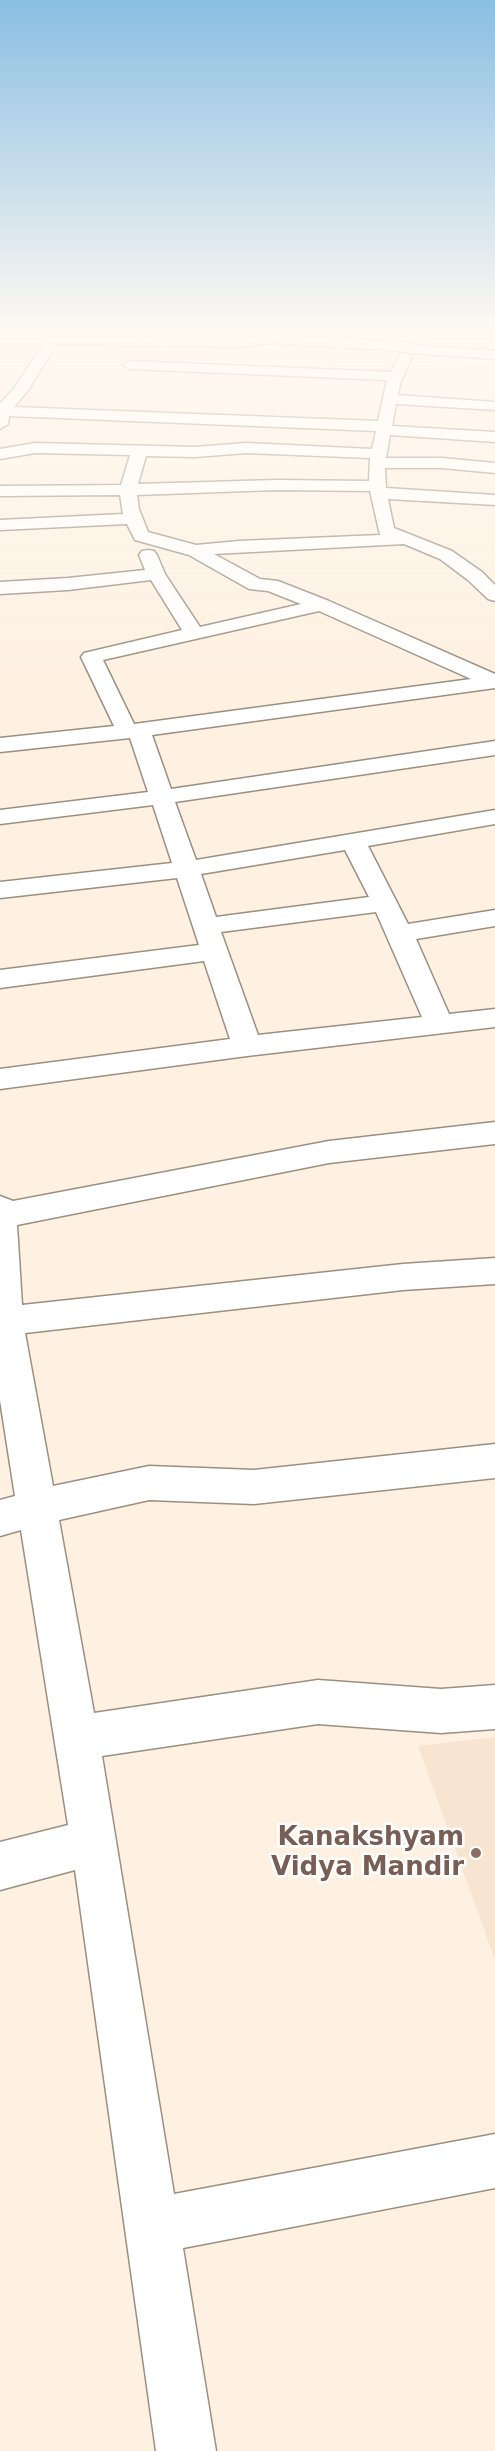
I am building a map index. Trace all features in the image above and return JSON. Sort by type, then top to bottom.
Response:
[{"type":"street","points":[[137,447],[128,490],[130,509],[156,574],[194,633]]},
{"type":"street","points":[[380,447],[378,490],[386,531],[446,555],[475,576],[495,595]]},
{"type":"street","points":[[0,454],[35,448],[195,452],[246,448],[495,468]]},
{"type":"street","points":[[0,491],[276,485],[378,490],[495,500]]},
{"type":"street","points":[[0,525],[134,518]]},
{"type":"street","points":[[141,536],[195,551],[256,585],[271,585],[322,605],[495,682]]},
{"type":"street","points":[[195,551],[239,546],[406,539]]},
{"type":"street","points":[[475,576],[495,573]]},
{"type":"street","points":[[0,588],[68,584],[156,574]]},
{"type":"street","points":[[247,1046],[163,796],[133,730],[91,657],[322,605]]},
{"type":"street","points":[[0,745],[133,730],[495,682]]},
{"type":"street","points":[[0,817],[495,748]]},
{"type":"street","points":[[0,890],[188,869],[495,817]]},
{"type":"street","points":[[352,841],[400,933],[440,1024]]},
{"type":"street","points":[[0,979],[384,903]]},
{"type":"street","points":[[400,933],[495,918]]},
{"type":"street","points":[[0,1080],[247,1046],[495,1017]]},
{"type":"street","points":[[0,1216],[329,1152],[495,1133]]},
{"type":"street","points":[[0,1208],[5,1321],[19,1513],[76,1738],[94,1842],[186,2451]]},
{"type":"street","points":[[5,1321],[403,1277],[495,1271]]},
{"type":"street","points":[[19,1513],[150,1483],[254,1487],[495,1461]]},
{"type":"street","points":[[76,1738],[318,1702],[441,1711],[495,1707]]},
{"type":"street","points":[[0,1866],[94,1842]]},
{"type":"street","points":[[152,2226],[495,2161]]},
{"type":"shaded area","name":"Kanakshyam Vidya Mandir","points":[[495,1737],[495,1960],[418,1746]]},
{"type":"place","name":"Kanakshyam Vidya Mandir","points":[[476,1853]]}]
